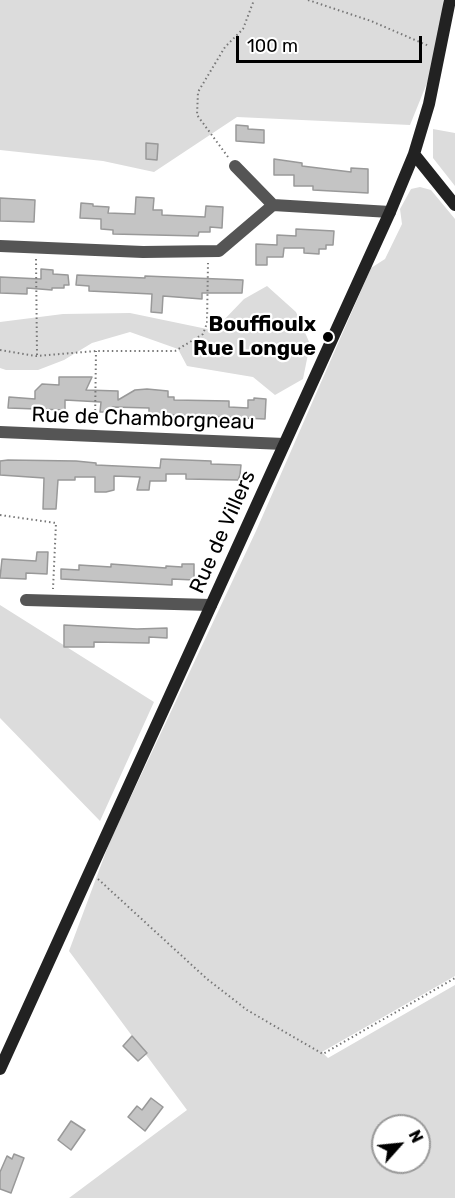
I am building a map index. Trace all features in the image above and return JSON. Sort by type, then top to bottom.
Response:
[{"type":"street","name":"Rue de Villers","points":[[0,1069],[390,212],[414,154],[429,104],[450,0]]},
{"type":"street","points":[[414,154],[455,205]]},
{"type":"street","points":[[235,166],[273,205],[390,212]]},
{"type":"street","points":[[0,246],[143,252],[219,251],[273,205]]},
{"type":"street","name":"Rue de Chamborgneau","points":[[0,432],[284,444]]},
{"type":"street","points":[[26,600],[211,605]]},
{"type":"path","points":[[235,166],[197,115],[198,92],[225,47],[243,29],[254,0]]},
{"type":"path","points":[[308,0],[372,21],[440,51]]},
{"type":"path","points":[[35,247],[37,356]]},
{"type":"path","points":[[0,350],[37,356],[96,351],[175,351],[203,334],[207,323],[208,251]]},
{"type":"path","points":[[94,436],[96,351]]},
{"type":"path","points":[[0,515],[56,523],[53,600]]},
{"type":"path","points":[[90,871],[207,978],[247,1010],[323,1054],[455,978]]},
{"type":"shaded area","points":[[0,0],[443,0],[440,51],[410,125],[237,117],[154,172],[103,161],[0,150]]},
{"type":"shaded area","points":[[433,129],[455,133],[455,186],[433,158]]},
{"type":"shaded area","points":[[420,187],[431,190],[455,219],[455,976],[322,1052],[328,1058],[455,985],[455,1198],[69,1198],[187,1110],[69,951],[110,841],[256,531],[371,268],[385,259],[402,224],[400,209],[411,189]]},
{"type":"shaded area","points":[[267,286],[296,312],[310,344],[303,379],[275,395],[253,377],[187,366],[178,349],[130,332],[92,343],[64,360],[38,370],[0,368],[0,322],[63,314],[130,313],[207,329],[221,323],[244,299]]},
{"type":"shaded area","points":[[0,605],[154,702],[100,821],[0,718]]},
{"type":"building","points":[[236,125],[248,126],[248,129],[264,130],[264,143],[236,141]]},
{"type":"building","points":[[146,143],[158,144],[157,160],[146,159]]},
{"type":"building","points":[[274,159],[302,163],[302,166],[351,172],[351,168],[368,169],[368,193],[313,190],[313,186],[294,186],[294,175],[274,175]]},
{"type":"building","points":[[136,197],[154,198],[153,210],[162,210],[162,215],[205,217],[206,206],[223,207],[222,228],[210,227],[210,232],[199,232],[198,236],[113,234],[113,230],[101,229],[101,219],[80,218],[81,203],[109,207],[108,213],[135,214]]},
{"type":"building","points":[[0,198],[35,200],[34,222],[0,221]]},
{"type":"building","points":[[296,229],[334,231],[333,245],[326,245],[326,249],[319,249],[319,254],[304,253],[304,248],[284,248],[283,257],[267,257],[267,265],[256,265],[256,244],[277,245],[277,235],[296,236]]},
{"type":"building","points":[[41,269],[53,270],[53,274],[68,275],[69,285],[64,285],[64,288],[52,288],[52,290],[27,288],[27,294],[0,293],[0,277],[41,279]]},
{"type":"building","points":[[77,275],[243,280],[242,293],[202,293],[202,299],[163,296],[162,313],[151,312],[152,294],[89,291],[89,286],[76,285]]},
{"type":"building","points":[[59,377],[92,377],[86,390],[118,391],[118,400],[135,390],[147,389],[168,391],[168,397],[174,397],[174,400],[229,401],[229,407],[248,408],[248,400],[266,399],[265,419],[149,414],[149,408],[112,407],[112,412],[100,412],[101,402],[65,400],[65,410],[8,408],[9,397],[35,399],[35,391],[42,384],[59,385]]},
{"type":"building","points":[[161,459],[241,465],[240,475],[238,480],[186,479],[186,474],[166,474],[166,481],[150,481],[149,490],[137,490],[140,477],[114,476],[114,490],[106,492],[95,492],[95,477],[75,477],[75,480],[58,480],[56,509],[43,509],[44,478],[0,475],[0,461],[8,460],[76,461],[96,463],[96,465],[160,468]]},
{"type":"building","points":[[37,552],[48,552],[47,574],[26,573],[26,579],[0,578],[2,559],[36,561]]},
{"type":"building","points":[[111,564],[166,568],[166,566],[182,567],[182,564],[194,564],[194,580],[172,579],[172,585],[61,579],[61,569],[79,570],[79,565],[111,567]]},
{"type":"building","points":[[64,625],[137,629],[167,628],[167,638],[149,637],[149,643],[94,642],[94,647],[64,647]]},
{"type":"building","points":[[132,1036],[147,1053],[138,1061],[123,1046]]},
{"type":"building","points":[[151,1098],[163,1107],[145,1131],[128,1117],[137,1106],[142,1110]]},
{"type":"building","points":[[71,1121],[85,1130],[71,1150],[58,1140]]},
{"type":"building","points":[[14,1154],[24,1158],[11,1193],[0,1189],[0,1172],[7,1156],[12,1159]]},
{"type":"place","name":"Bouffioulx Rue Longue","points":[[328,337]]}]
